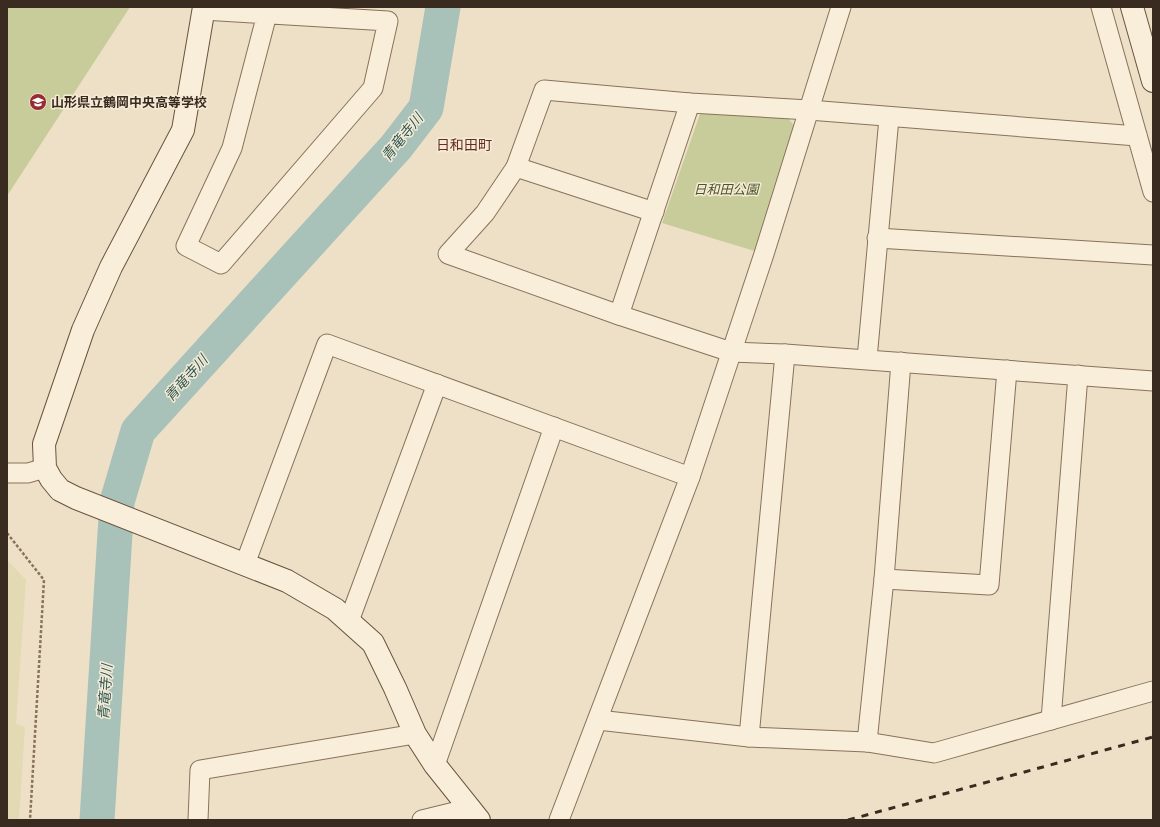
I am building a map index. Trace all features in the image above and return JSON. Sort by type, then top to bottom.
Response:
[{"type":"street","points":[[559,820],[690,477],[841,7]]},
{"type":"street","points":[[1101,7],[1153,192]]},
{"type":"street","points":[[1132,7],[1153,81]]},
{"type":"street","points":[[267,14],[232,148],[186,246],[221,264],[373,88],[388,21],[204,9],[183,130],[111,267],[83,330],[44,444],[45,468],[60,490],[288,581],[335,609],[372,643],[395,688],[415,734],[435,765],[475,814]]},
{"type":"street","points":[[1137,136],[889,118],[809,110],[690,103],[544,90],[516,167],[485,213],[448,254],[619,315],[731,352],[867,359],[1153,381]]},
{"type":"street","points":[[619,315],[690,103]]},
{"type":"street","points":[[867,359],[889,118]]},
{"type":"street","points":[[516,167],[654,212]]},
{"type":"street","points":[[877,238],[1153,254]]},
{"type":"street","points":[[245,564],[327,344],[690,477]]},
{"type":"street","points":[[749,737],[785,354]]},
{"type":"street","points":[[867,742],[884,579],[901,362]]},
{"type":"street","points":[[884,579],[990,585],[1008,370]]},
{"type":"street","points":[[1051,720],[1078,375]]},
{"type":"street","points":[[349,621],[437,384]]},
{"type":"street","points":[[435,765],[554,427]]},
{"type":"street","points":[[7,473],[28,473],[45,468]]},
{"type":"street","points":[[598,720],[749,737],[867,742],[934,753],[1153,691]]},
{"type":"street","points":[[198,820],[200,770],[415,734]]},
{"type":"street","points":[[422,820],[475,814]]},
{"type":"path","points":[[7,534],[44,580],[30,820]]},
{"type":"shaded area","points":[[7,560],[26,580],[16,724],[25,727],[19,820],[7,820]]},
{"type":"green space","name":"山形県立鶴岡中央高等学校","points":[[7,7],[130,7],[7,196]]},
{"type":"green space","name":"日和田公園","points":[[701,111],[788,118],[795,127],[758,252],[662,223]]},
{"type":"waterway","name":"青竜寺川","points":[[97,820],[117,502],[138,431],[396,147],[426,108],[443,7]]},
{"type":"railway","points":[[848,820],[1153,737]]},
{"type":"place","name":"山形県立鶴岡中央高等学校","points":[[38,102]]},
{"type":"district","name":"日和田町","points":[[464,145]]}]
